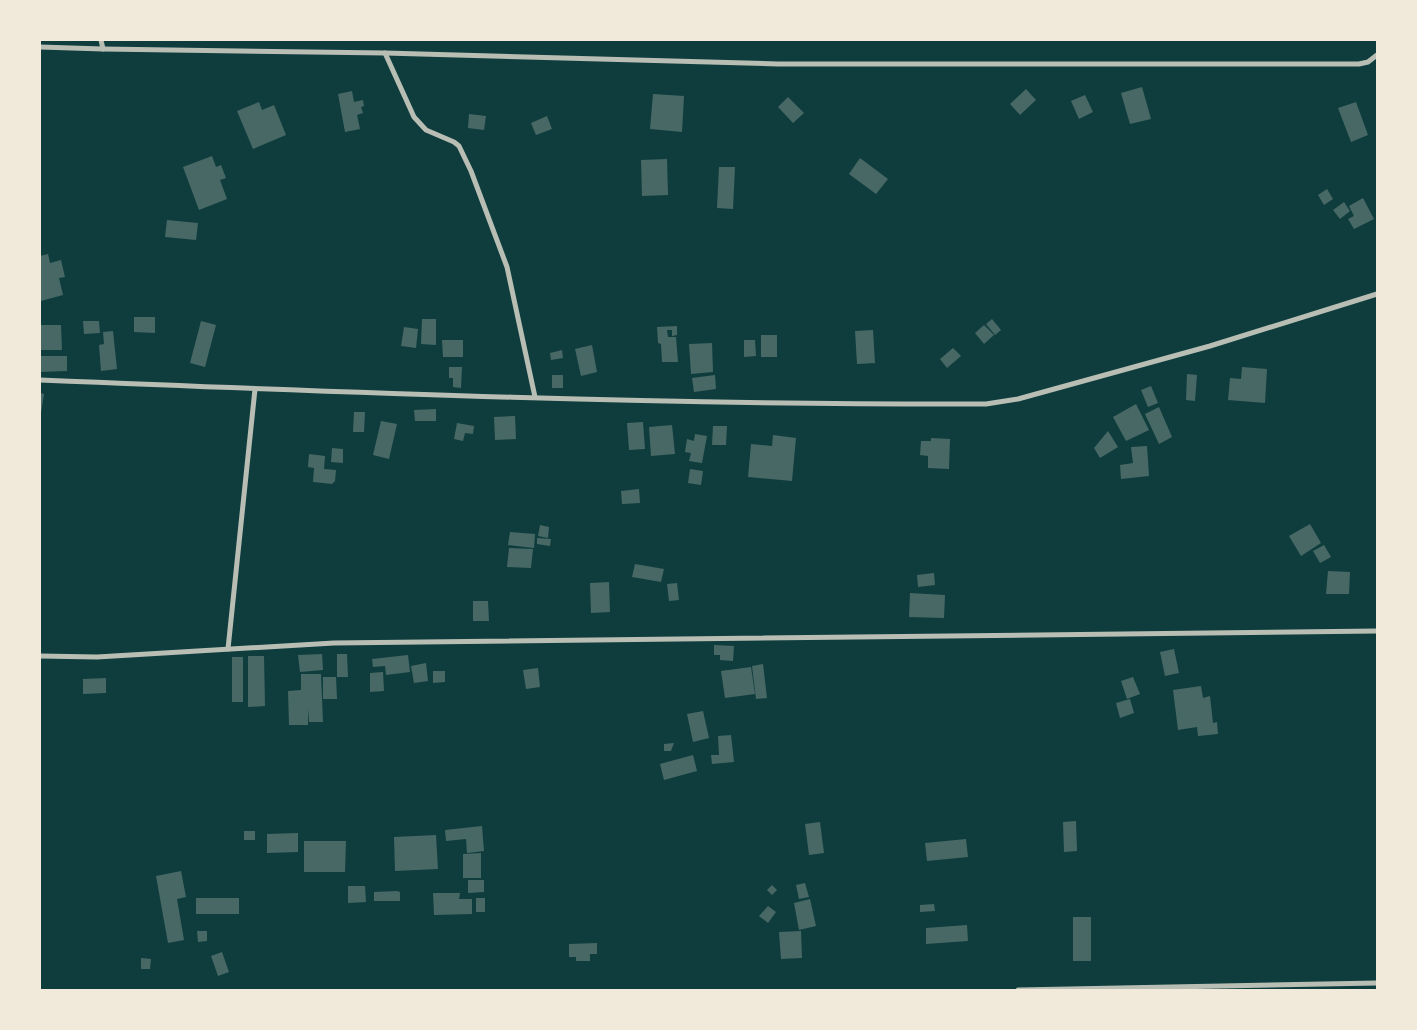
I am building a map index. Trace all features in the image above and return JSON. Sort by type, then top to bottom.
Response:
[{"type":"street","points":[[101,40],[103,49]]},
{"type":"street","points":[[40,47],[386,53],[778,64],[1359,64],[1368,62],[1377,55]]},
{"type":"street","points":[[386,53],[414,117],[426,130],[459,146],[470,171],[506,267],[535,397]]},
{"type":"street","points":[[40,380],[255,389],[715,402],[986,404],[1018,399],[1162,359],[1377,294]]},
{"type":"street","points":[[228,649],[255,389]]},
{"type":"street","points":[[40,656],[97,657],[334,643],[1377,632]]},
{"type":"street","points":[[1018,990],[1377,983]]},
{"type":"building","points":[[1142,87],[1151,119],[1130,124],[1121,93]]},
{"type":"building","points":[[1026,89],[1036,100],[1020,115],[1010,104]]},
{"type":"building","points":[[352,91],[354,102],[363,100],[364,106],[361,107],[363,113],[357,115],[360,129],[345,132],[338,94]]},
{"type":"building","points":[[653,94],[684,96],[682,132],[650,129]]},
{"type":"building","points":[[1085,95],[1093,112],[1079,119],[1071,101]]},
{"type":"building","points":[[788,97],[804,113],[793,123],[778,107]]},
{"type":"building","points":[[259,102],[262,110],[274,105],[286,135],[253,149],[237,111]]},
{"type":"building","points":[[1356,102],[1368,135],[1351,142],[1338,108]]},
{"type":"building","points":[[469,114],[486,116],[484,130],[468,128]]},
{"type":"building","points":[[547,116],[552,129],[536,135],[531,123]]},
{"type":"building","points":[[212,156],[216,167],[221,165],[226,178],[220,180],[227,199],[199,210],[183,167]]},
{"type":"building","points":[[860,158],[888,179],[876,194],[849,174]]},
{"type":"building","points":[[667,159],[668,195],[642,196],[641,160]]},
{"type":"building","points":[[719,167],[735,167],[733,209],[717,208]]},
{"type":"building","points":[[1327,189],[1333,199],[1324,205],[1318,195]]},
{"type":"building","points":[[1363,198],[1374,219],[1354,229],[1348,219],[1354,216],[1349,206]]},
{"type":"building","points":[[1344,202],[1350,211],[1340,219],[1333,210]]},
{"type":"building","points":[[167,220],[198,223],[196,240],[165,237]]},
{"type":"building","points":[[48,254],[50,263],[61,260],[65,277],[59,278],[63,295],[41,301],[40,256]]},
{"type":"building","points":[[134,317],[155,317],[155,333],[134,332]]},
{"type":"building","points":[[422,319],[436,319],[436,345],[421,344]]},
{"type":"building","points":[[992,319],[1001,330],[995,335],[986,324]]},
{"type":"building","points":[[83,321],[99,321],[100,333],[84,334]]},
{"type":"building","points":[[201,321],[216,325],[205,367],[190,363]]},
{"type":"building","points":[[40,325],[61,325],[62,350],[40,350]]},
{"type":"building","points":[[984,325],[994,335],[984,344],[975,333]]},
{"type":"building","points":[[677,326],[677,335],[672,336],[672,330],[667,330],[668,337],[676,337],[678,362],[662,362],[661,344],[658,343],[657,327]]},
{"type":"building","points":[[404,327],[418,329],[416,348],[401,346]]},
{"type":"building","points":[[873,330],[875,363],[857,364],[855,331]]},
{"type":"building","points":[[113,331],[117,369],[101,371],[99,345],[104,344],[103,332]]},
{"type":"building","points":[[761,335],[777,335],[777,357],[761,357]]},
{"type":"building","points":[[442,340],[463,340],[463,357],[443,357]]},
{"type":"building","points":[[744,340],[755,340],[756,356],[744,357]]},
{"type":"building","points":[[712,343],[713,372],[691,374],[689,344]]},
{"type":"building","points":[[592,345],[597,372],[581,376],[575,349]]},
{"type":"building","points":[[953,348],[961,356],[947,368],[940,359]]},
{"type":"building","points":[[562,350],[563,358],[551,360],[550,353]]},
{"type":"building","points":[[40,356],[67,356],[67,371],[40,372]]},
{"type":"building","points":[[449,367],[462,367],[461,388],[453,387],[453,378],[449,378]]},
{"type":"building","points":[[1242,367],[1267,369],[1265,403],[1228,400],[1230,378],[1241,379]]},
{"type":"building","points":[[1187,374],[1197,375],[1195,401],[1186,400]]},
{"type":"building","points":[[552,375],[563,375],[563,388],[552,388]]},
{"type":"building","points":[[715,375],[716,389],[694,392],[692,378]]},
{"type":"building","points":[[1151,386],[1158,403],[1148,407],[1141,390]]},
{"type":"building","points":[[40,393],[44,394],[41,413],[40,413]]},
{"type":"building","points":[[1136,404],[1149,430],[1126,441],[1113,417]]},
{"type":"building","points":[[1159,407],[1172,437],[1159,444],[1145,414]]},
{"type":"building","points":[[436,409],[436,421],[415,421],[414,410]]},
{"type":"building","points":[[354,412],[365,412],[364,432],[353,432]]},
{"type":"building","points":[[515,416],[516,439],[495,440],[494,417]]},
{"type":"building","points":[[381,421],[397,424],[389,459],[373,455]]},
{"type":"building","points":[[643,422],[645,449],[629,450],[627,423]]},
{"type":"building","points":[[457,423],[474,426],[473,434],[465,433],[463,441],[454,439]]},
{"type":"building","points":[[672,425],[675,454],[651,456],[649,427]]},
{"type":"building","points":[[713,426],[727,426],[726,445],[712,445]]},
{"type":"building","points":[[1108,431],[1118,447],[1100,458],[1094,448]]},
{"type":"building","points":[[695,434],[707,436],[702,463],[689,461],[691,453],[685,452],[687,439],[694,441]]},
{"type":"building","points":[[773,435],[796,438],[792,481],[748,477],[751,444],[772,446]]},
{"type":"building","points":[[931,438],[950,439],[949,469],[928,468],[928,456],[920,455],[921,441],[931,441]]},
{"type":"building","points":[[1147,446],[1149,476],[1121,479],[1120,465],[1133,463],[1131,447]]},
{"type":"building","points":[[332,448],[343,449],[343,463],[331,462]]},
{"type":"building","points":[[309,454],[325,456],[324,469],[336,470],[335,481],[332,484],[313,482],[314,468],[308,467]]},
{"type":"building","points":[[690,469],[703,471],[701,485],[688,483]]},
{"type":"building","points":[[639,489],[640,503],[622,504],[621,491]]},
{"type":"building","points":[[1310,524],[1321,543],[1301,556],[1289,536]]},
{"type":"building","points":[[540,525],[549,527],[548,538],[538,536]]},
{"type":"building","points":[[510,532],[535,534],[534,548],[508,545]]},
{"type":"building","points":[[537,538],[551,539],[550,546],[537,544]]},
{"type":"building","points":[[1324,545],[1331,557],[1320,563],[1313,551]]},
{"type":"building","points":[[509,548],[533,549],[531,568],[507,567]]},
{"type":"building","points":[[635,564],[664,569],[661,582],[632,577]]},
{"type":"building","points":[[1328,571],[1350,572],[1349,594],[1326,594]]},
{"type":"building","points":[[934,573],[935,585],[918,587],[917,575]]},
{"type":"building","points":[[609,582],[610,612],[591,613],[590,583]]},
{"type":"building","points":[[677,583],[679,600],[669,601],[667,584]]},
{"type":"building","points":[[910,593],[945,595],[944,618],[909,617]]},
{"type":"building","points":[[473,601],[488,601],[489,621],[473,621]]},
{"type":"building","points":[[714,645],[734,646],[733,661],[720,660],[720,655],[714,655]]},
{"type":"building","points":[[1174,649],[1179,673],[1165,676],[1160,652]]},
{"type":"building","points":[[322,654],[323,670],[300,672],[298,655]]},
{"type":"building","points":[[337,654],[347,654],[348,677],[337,677]]},
{"type":"building","points":[[408,655],[410,672],[386,675],[385,666],[373,667],[372,659]]},
{"type":"building","points":[[248,656],[264,656],[265,706],[248,707]]},
{"type":"building","points":[[232,657],[243,657],[243,702],[232,702]]},
{"type":"building","points":[[426,663],[428,681],[414,683],[411,666]]},
{"type":"building","points":[[763,664],[767,698],[756,699],[752,666]]},
{"type":"building","points":[[751,667],[755,694],[725,698],[721,671]]},
{"type":"building","points":[[538,668],[540,687],[526,689],[523,670]]},
{"type":"building","points":[[433,671],[445,671],[445,682],[433,683]]},
{"type":"building","points":[[383,672],[384,691],[370,692],[370,673]]},
{"type":"building","points":[[301,674],[321,674],[323,722],[309,722],[308,708],[308,725],[289,725],[288,691],[301,690]]},
{"type":"building","points":[[323,677],[336,677],[337,699],[323,699]]},
{"type":"building","points":[[1133,677],[1140,694],[1127,699],[1121,681]]},
{"type":"building","points":[[106,678],[106,693],[83,694],[83,679]]},
{"type":"building","points":[[1201,686],[1203,698],[1210,696],[1213,723],[1217,722],[1218,734],[1198,736],[1197,727],[1178,730],[1173,690]]},
{"type":"building","points":[[1130,699],[1134,713],[1120,718],[1116,703]]},
{"type":"building","points":[[703,711],[709,738],[693,742],[687,714]]},
{"type":"building","points":[[731,735],[734,762],[712,764],[711,755],[719,755],[718,736]]},
{"type":"building","points":[[674,743],[671,751],[664,751],[664,744]]},
{"type":"building","points":[[693,755],[697,771],[664,780],[660,764]]},
{"type":"building","points":[[1076,821],[1077,851],[1064,852],[1063,822]]},
{"type":"building","points":[[820,822],[824,853],[809,855],[805,824]]},
{"type":"building","points":[[482,826],[484,851],[467,853],[466,839],[446,841],[445,830]]},
{"type":"building","points":[[244,831],[255,831],[255,840],[244,840]]},
{"type":"building","points":[[298,833],[298,852],[267,853],[267,834]]},
{"type":"building","points":[[436,835],[438,869],[395,871],[394,837]]},
{"type":"building","points":[[966,839],[968,857],[927,861],[925,843]]},
{"type":"building","points":[[304,841],[346,841],[345,872],[304,872]]},
{"type":"building","points":[[481,853],[481,878],[463,878],[463,854]]},
{"type":"building","points":[[181,871],[186,897],[177,899],[184,940],[168,943],[156,876]]},
{"type":"building","points":[[468,880],[484,880],[484,892],[468,893]]},
{"type":"building","points":[[805,883],[809,897],[799,899],[796,885]]},
{"type":"building","points":[[772,885],[777,890],[772,895],[767,890]]},
{"type":"building","points":[[348,886],[365,886],[366,902],[348,903]]},
{"type":"building","points":[[374,892],[400,892],[400,901],[374,901]]},
{"type":"building","points":[[433,893],[460,893],[459,899],[472,899],[472,914],[434,915]]},
{"type":"building","points":[[196,898],[239,898],[239,914],[196,914]]},
{"type":"building","points":[[476,898],[485,898],[485,912],[476,912]]},
{"type":"building","points":[[810,899],[816,926],[799,930],[794,903]]},
{"type":"building","points":[[934,904],[935,911],[920,912],[920,905]]},
{"type":"building","points":[[768,906],[776,912],[768,923],[759,916]]},
{"type":"building","points":[[1073,917],[1091,917],[1091,961],[1073,961]]},
{"type":"building","points":[[967,925],[968,941],[926,944],[926,928]]},
{"type":"building","points":[[197,931],[207,931],[207,941],[198,942]]},
{"type":"building","points":[[801,931],[802,958],[781,959],[779,932]]},
{"type":"building","points":[[597,943],[597,954],[590,954],[590,961],[576,961],[576,957],[569,957],[569,944]]},
{"type":"building","points":[[222,952],[229,972],[218,976],[211,956]]},
{"type":"building","points":[[141,958],[151,959],[150,969],[141,969]]}]
